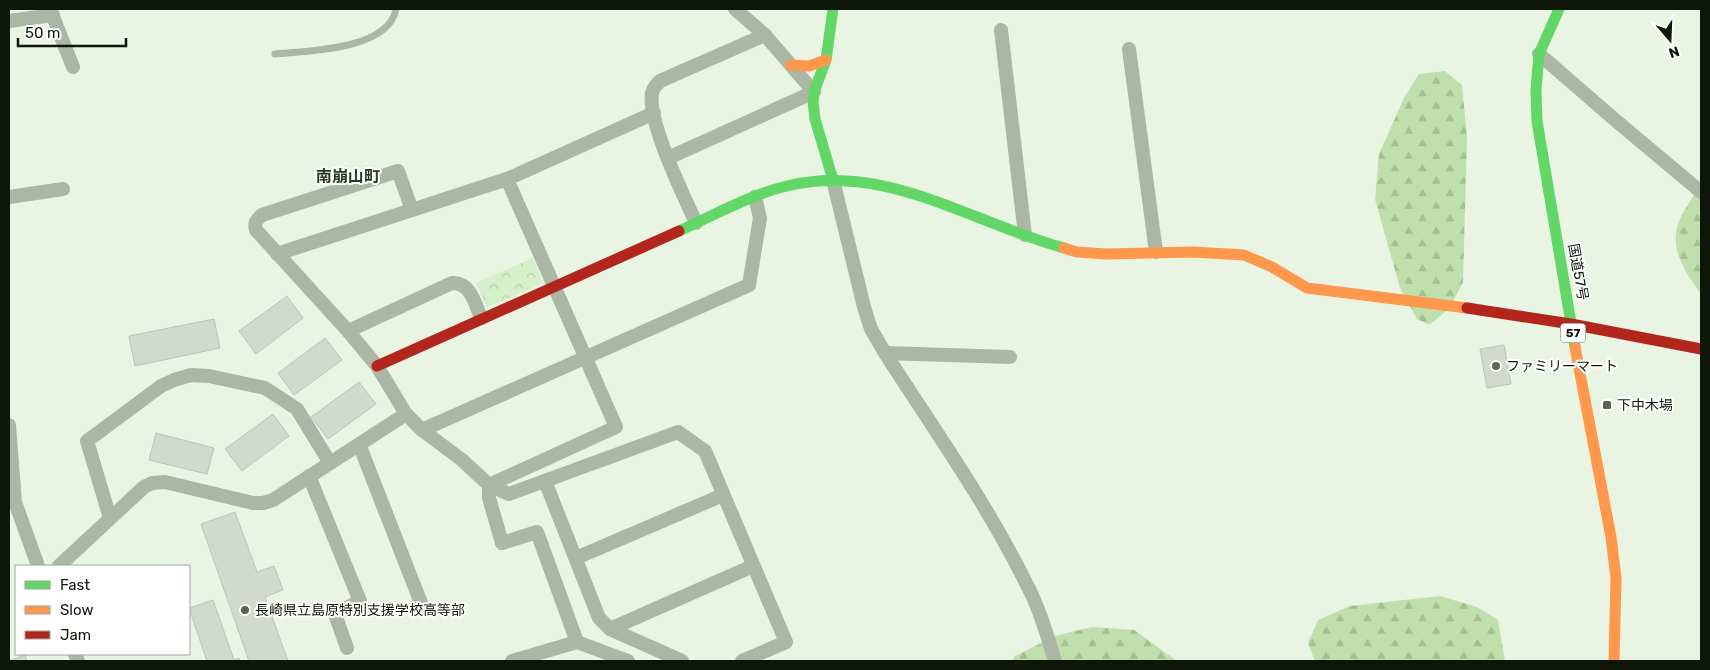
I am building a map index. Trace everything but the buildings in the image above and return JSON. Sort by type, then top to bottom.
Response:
[{"type":"main road","points":[[833,9],[826,60],[814,92],[813,102],[815,119],[833,180]]},
{"type":"main road","name":"国道57号","points":[[1559,9],[1539,54],[1536,90],[1537,121],[1571,324],[1611,537],[1616,578],[1614,661]]},
{"type":"main road","points":[[791,65],[809,66],[826,60]]},
{"type":"main road","points":[[376,366],[755,197],[802,182],[833,180],[890,187],[912,192],[1025,235],[1077,252],[1106,254],[1193,252],[1244,255],[1272,267],[1307,288],[1432,303],[1571,324],[1701,349]]},
{"type":"street","points":[[668,158],[814,92],[765,35],[735,9]]},
{"type":"street","points":[[9,21],[52,12],[73,66]]},
{"type":"street","points":[[1001,30],[1025,235]]},
{"type":"street","points":[[696,223],[659,135],[651,96],[653,88],[660,81],[765,35]]},
{"type":"street","points":[[1129,50],[1156,252]]},
{"type":"street","points":[[1539,54],[1701,192]]},
{"type":"street","points":[[277,254],[507,179],[654,113]]},
{"type":"street","points":[[412,210],[398,171],[262,215],[256,220],[254,225],[256,230],[277,254],[348,331],[376,366],[406,414],[422,430],[462,460],[489,485],[509,494],[678,432],[705,451],[786,642],[742,661]]},
{"type":"street","points":[[489,485],[616,427],[507,179]]},
{"type":"street","points":[[833,180],[871,329],[884,353],[981,502],[1022,576],[1047,634],[1055,661]]},
{"type":"street","points":[[9,197],[63,189]]},
{"type":"street","points":[[422,430],[749,285],[760,218],[755,197]]},
{"type":"street","points":[[348,331],[452,283],[458,283],[468,289],[481,318]]},
{"type":"street","points":[[884,353],[1010,357]]},
{"type":"street","points":[[110,518],[88,441],[161,386],[174,380],[192,376],[208,376],[265,388],[297,409],[330,463]]},
{"type":"street","points":[[60,565],[144,487],[152,483],[165,482],[253,503],[263,503],[273,500],[406,414]]},
{"type":"street","points":[[9,425],[15,502],[38,565]]},
{"type":"street","points":[[359,444],[421,603]]},
{"type":"street","points":[[310,476],[360,601],[335,614],[347,648]]},
{"type":"street","points":[[545,480],[599,618],[610,629],[682,661]]},
{"type":"street","points":[[489,485],[489,498],[502,543],[537,532],[577,642]]},
{"type":"street","points":[[576,558],[723,495]]},
{"type":"street","points":[[610,629],[753,566]]},
{"type":"street","points":[[512,661],[577,642],[628,661]]},
{"type":"lane","points":[[275,54],[336,48],[354,44],[383,28],[391,21],[396,9]]},
{"type":"green space","points":[[1445,71],[1462,85],[1467,137],[1463,282],[1450,308],[1429,325],[1417,319],[1400,288],[1375,199],[1379,154],[1405,96],[1419,74]]},
{"type":"green space","points":[[1701,191],[1701,294],[1687,273],[1678,253],[1676,231],[1692,198]]},
{"type":"green space","points":[[533,258],[543,283],[487,308],[476,283]]},
{"type":"green space","points":[[1440,596],[1477,607],[1498,620],[1505,661],[1315,661],[1308,643],[1318,620],[1350,606]]},
{"type":"green space","points":[[1092,627],[1134,630],[1177,661],[1012,661],[1015,656],[1055,636]]},
{"type":"traffic: fast","points":[[833,9],[826,60],[814,92],[813,102],[815,119],[833,180]]},
{"type":"traffic: fast","points":[[1559,9],[1539,54],[1536,90],[1537,121],[1575,347]]},
{"type":"traffic: fast","points":[[679,231],[746,200],[787,186],[824,181],[859,182],[894,188],[1064,248]]},
{"type":"traffic: slow","points":[[791,65],[809,66],[826,60]]},
{"type":"traffic: slow","points":[[1064,248],[1077,252],[1106,254],[1193,252],[1244,255],[1272,267],[1307,288],[1467,308]]},
{"type":"traffic: slow","points":[[1575,347],[1611,537],[1616,578],[1614,661]]},
{"type":"traffic: jam","points":[[377,366],[679,231]]},
{"type":"traffic: jam","points":[[1467,308],[1571,324],[1701,349]]},
{"type":"place","name":"ファミリーマート","points":[[1496,366]]},
{"type":"place","name":"下中木場","points":[[1607,405]]},
{"type":"place","name":"長崎県立島原特別支援学校高等部","points":[[245,610]]},
{"type":"district","name":"南崩山町","points":[[348,176]]}]
